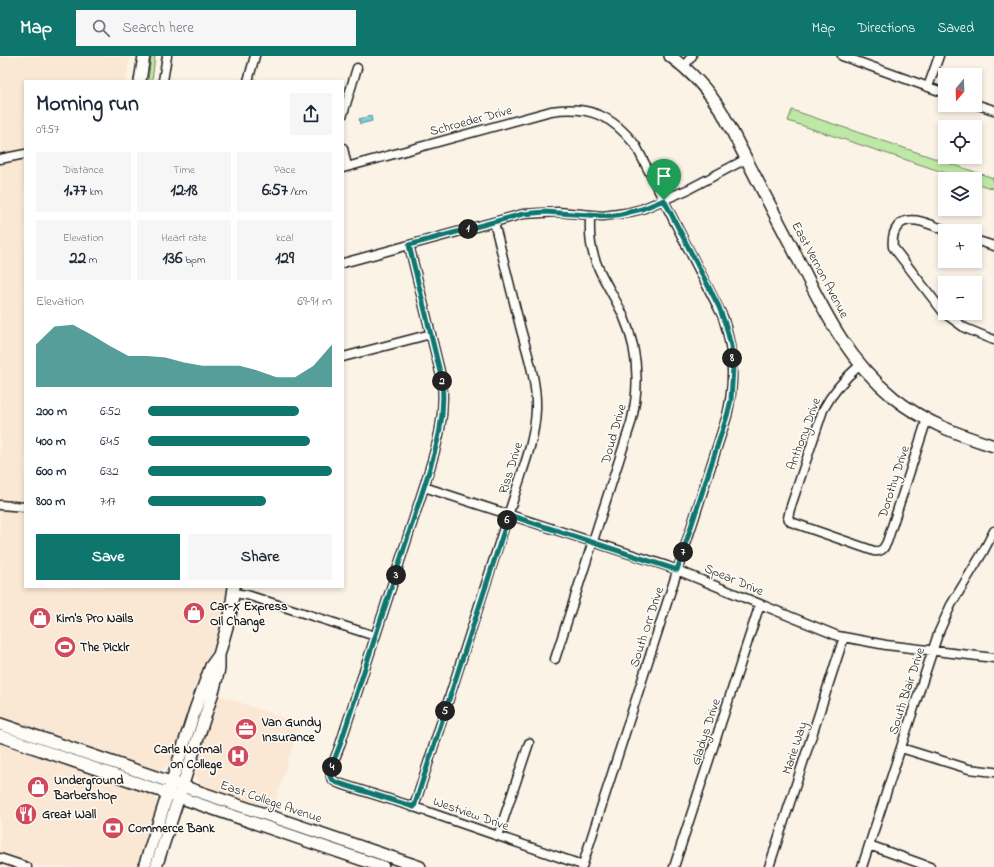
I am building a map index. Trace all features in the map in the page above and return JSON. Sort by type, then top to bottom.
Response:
[{"type":"main road","points":[[140,80],[144,56]]},
{"type":"main road","name":"East Vernon Avenue","points":[[670,56],[694,75],[713,98],[828,318],[838,335],[860,365],[895,398],[927,419],[960,435],[994,446]]},
{"type":"main road","points":[[156,867],[216,682],[219,669],[219,655],[230,616],[234,590]]},
{"type":"main road","points":[[144,867],[195,710],[211,666],[219,655]]},
{"type":"main road","name":"East College Avenue","points":[[0,724],[169,788]]},
{"type":"main road","name":"East College Avenue","points":[[0,736],[420,867]]},
{"type":"main road","name":"East College Avenue","points":[[181,792],[364,864],[383,867]]},
{"type":"street","points":[[163,80],[167,56]]},
{"type":"street","points":[[248,80],[255,56]]},
{"type":"street","points":[[684,66],[692,56]]},
{"type":"street","points":[[842,56],[938,91]]},
{"type":"street","points":[[928,87],[939,56]]},
{"type":"street","points":[[344,111],[357,68]]},
{"type":"street","points":[[982,106],[994,110]]},
{"type":"street","name":"Schroeder Drive","points":[[345,167],[551,111],[564,109],[583,110],[605,118]]},
{"type":"street","name":"South Orr Drive","points":[[582,866],[727,416],[731,400],[733,367],[729,336],[719,307],[664,200],[636,146],[624,131],[605,118]]},
{"type":"street","points":[[0,159],[24,154]]},
{"type":"street","points":[[344,263],[513,216],[533,212],[558,212],[603,216],[642,209],[664,200],[746,159]]},
{"type":"street","name":"Doud Drive","points":[[555,659],[631,423],[636,400],[637,377],[635,359],[626,323],[593,253],[590,235],[590,215]]},
{"type":"street","points":[[938,228],[908,220],[899,225],[893,234],[893,247],[940,310],[965,328],[994,340]]},
{"type":"street","name":"Riss Drive","points":[[414,807],[509,515],[532,438],[535,419],[536,394],[531,364],[494,222]]},
{"type":"street","points":[[982,242],[994,246]]},
{"type":"street","points":[[234,590],[375,636],[440,434],[443,407],[442,380],[409,245]]},
{"type":"street","points":[[344,357],[431,334]]},
{"type":"street","name":"Anthony Drive","points":[[860,365],[839,384],[830,396],[823,410],[788,518],[789,521],[794,524],[874,551],[881,550]]},
{"type":"street","name":"Dorothy Drive","points":[[881,550],[887,542],[927,419]]},
{"type":"street","name":"Spear Drive","points":[[424,487],[677,570],[825,631],[844,637],[886,645],[994,658]]},
{"type":"street","points":[[0,505],[24,507]]},
{"type":"street","name":"South Blair Drive","points":[[862,867],[933,651],[951,605],[994,531]]},
{"type":"street","name":"Gladys Drive","points":[[674,867],[760,604]]},
{"type":"street","name":"Westview Drive","points":[[375,636],[340,745],[331,768],[330,777],[335,782],[340,784],[414,807],[582,866]]},
{"type":"street","name":"Marie Way","points":[[769,867],[844,637]]},
{"type":"street","points":[[498,836],[528,743]]},
{"type":"street","points":[[901,748],[969,769],[994,772]]},
{"type":"street","points":[[869,845],[930,867]]},
{"type":"street","points":[[364,864],[369,850]]},
{"type":"street","points":[[0,858],[27,867]]},
{"type":"shaded area","points":[[0,56],[130,56],[126,80],[24,80],[24,588],[227,588],[225,609],[210,660],[181,730],[170,763],[163,769],[155,772],[0,720]]},
{"type":"shaded area","points":[[217,694],[300,724],[272,812],[203,785],[195,776],[194,767]]},
{"type":"shaded area","points":[[0,741],[152,794],[156,799],[158,809],[138,867],[40,867],[0,854]]},
{"type":"green space","points":[[151,56],[155,56],[152,80],[148,80]]},
{"type":"green space","points":[[792,110],[938,159],[938,164],[952,164],[975,172],[943,172],[788,121]]},
{"type":"green space","points":[[982,174],[993,178],[994,189],[982,185]]},
{"type":"green space","points":[[260,818],[355,850],[359,854],[259,821]]},
{"type":"water","points":[[371,116],[372,121],[360,124],[359,119]]},
{"type":"place","name":"Car-X Express Oil Change","points":[[194,613]]},
{"type":"place","name":"Kim's Pro Nails","points":[[40,618]]},
{"type":"place","name":"The Picklr","points":[[65,647]]},
{"type":"place","name":"Van Gundy Insurance","points":[[246,729]]},
{"type":"place","name":"Carle Normal on College","points":[[238,756]]},
{"type":"place","name":"Underground Barbershop","points":[[38,787]]},
{"type":"place","name":"Great Wall","points":[[26,814]]},
{"type":"place","name":"Commerce Bank","points":[[113,828]]},
{"type":"route","points":[[664,200],[723,316],[731,346],[733,367],[733,384],[727,416],[677,570],[509,515],[414,807],[335,782],[330,777],[331,768],[340,745],[424,487],[442,423],[442,380],[409,245],[513,216],[533,212],[558,212],[603,216],[617,215],[642,209],[664,200]]}]
